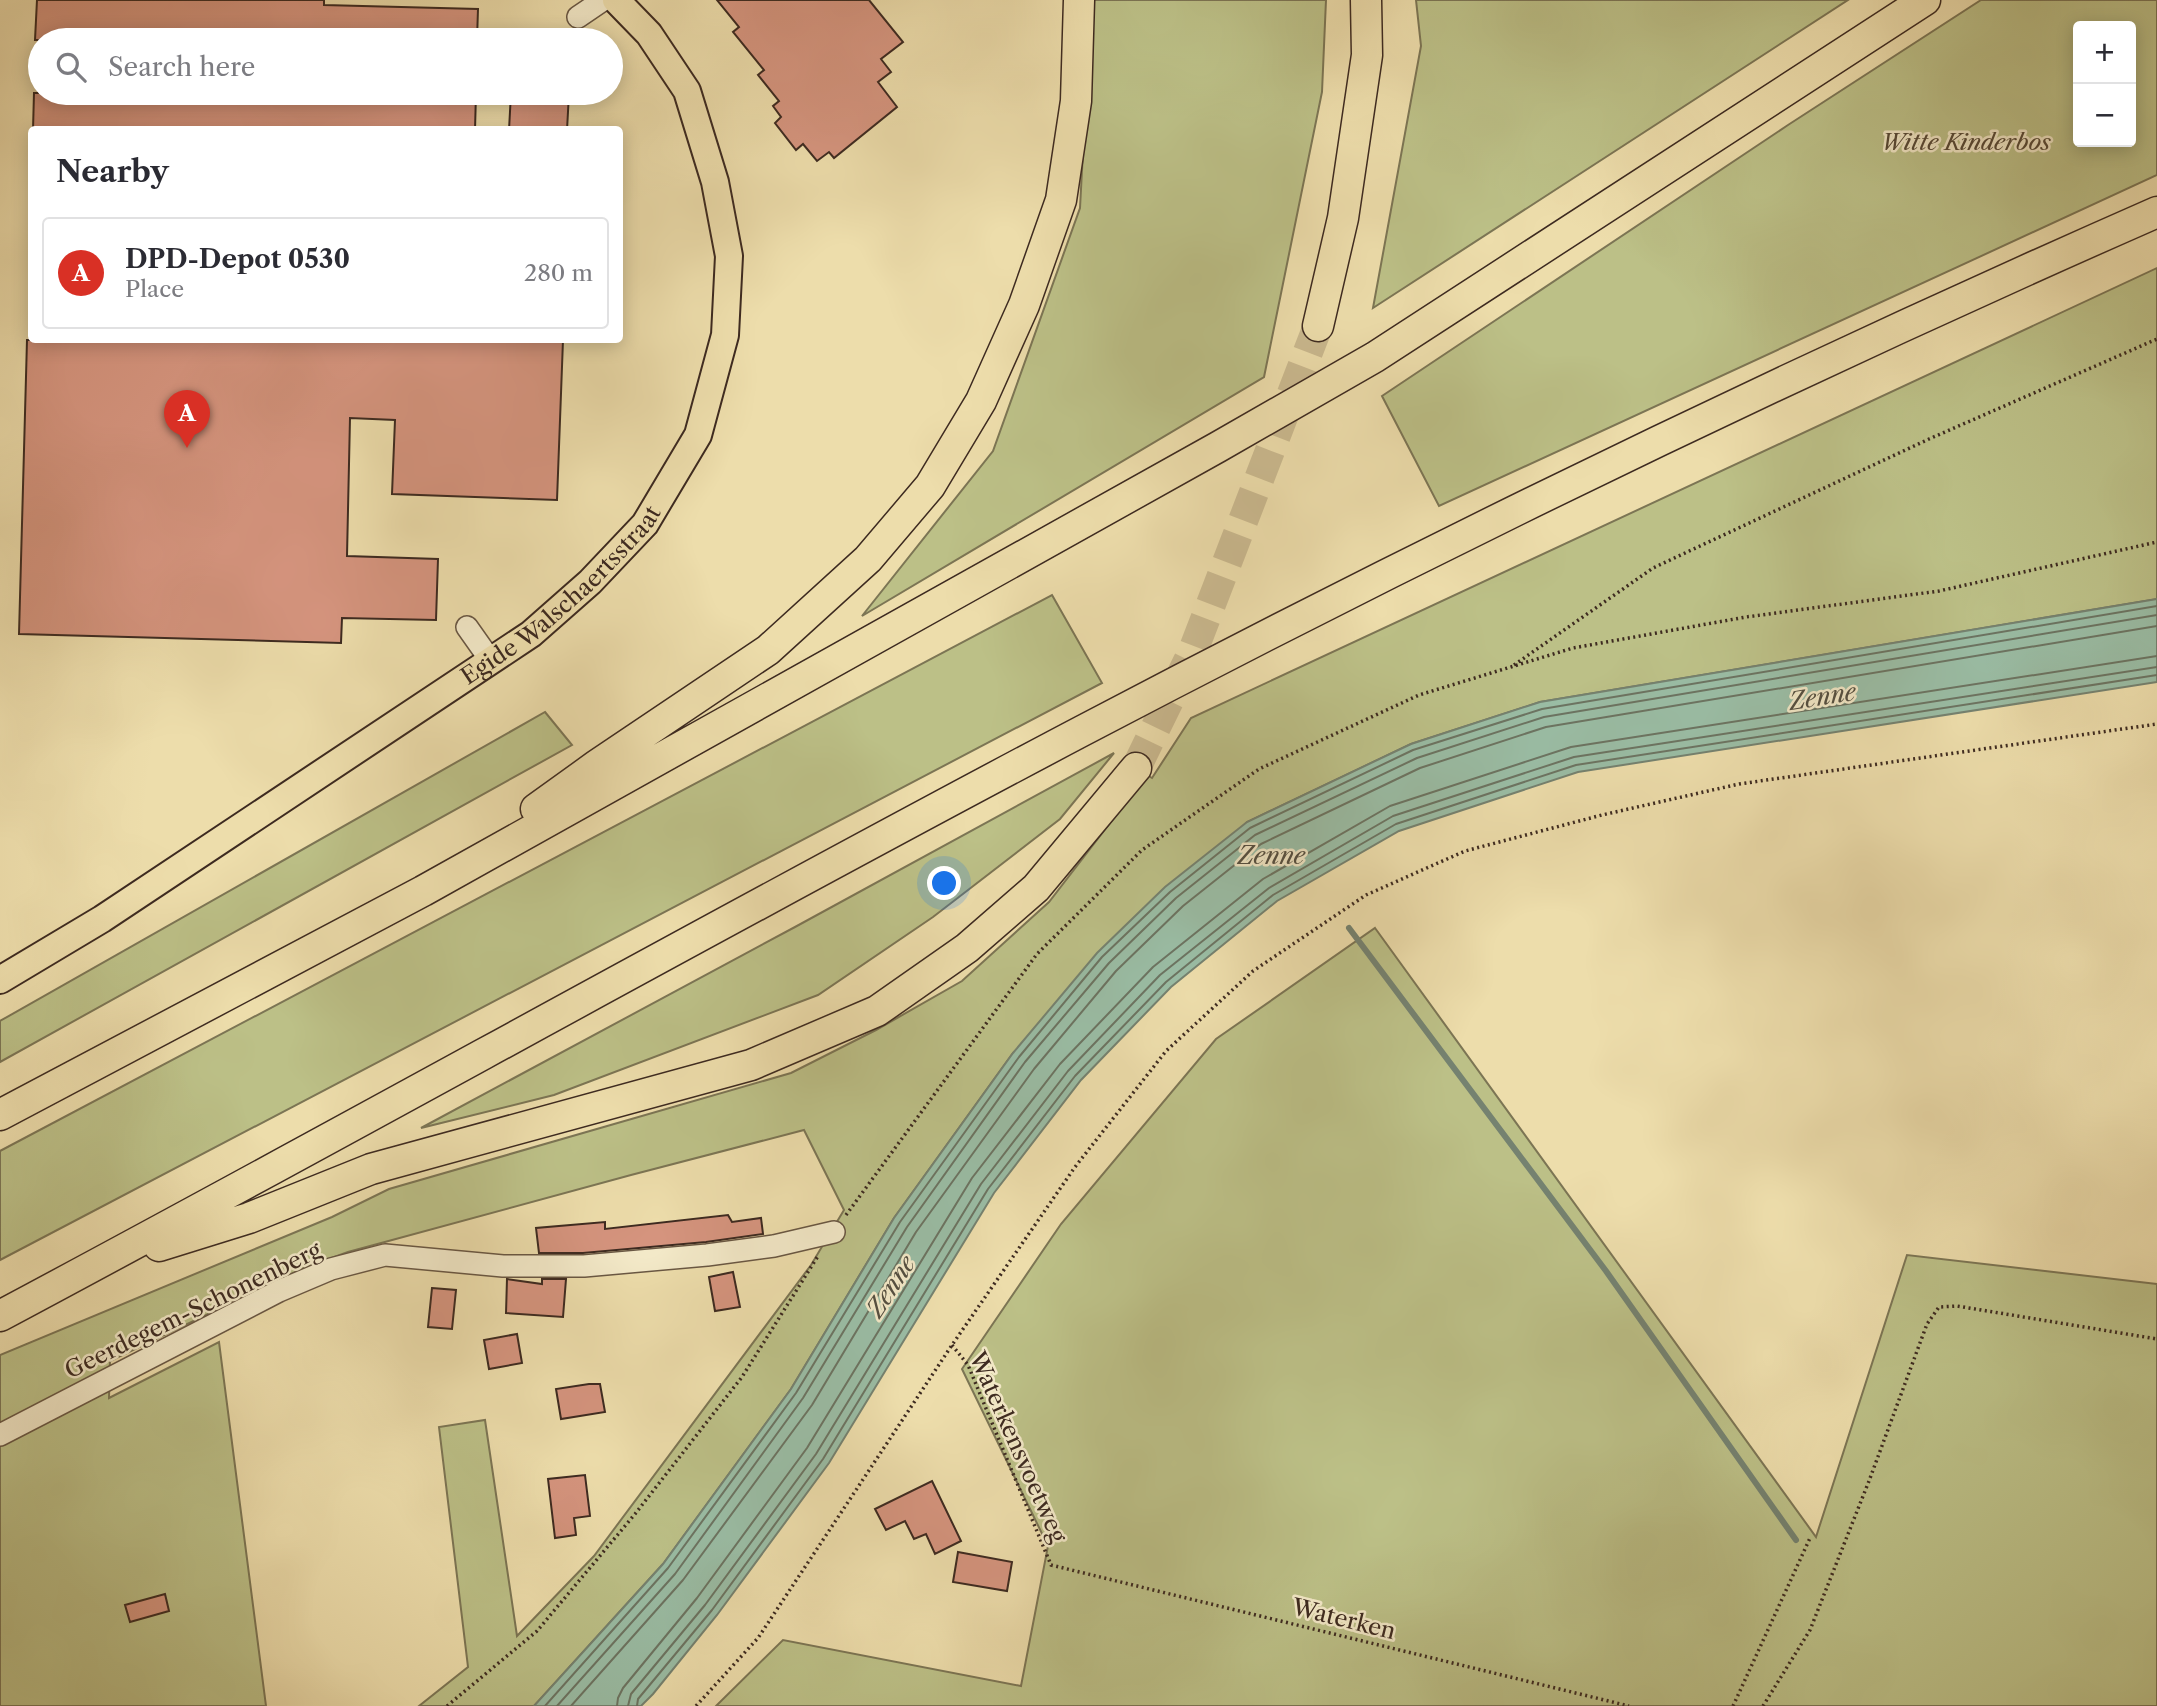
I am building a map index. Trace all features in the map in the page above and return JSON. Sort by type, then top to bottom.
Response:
[{"type":"highway","points":[[423,891],[597,765],[768,650],[868,559],[930,486],[981,401],[1024,305],[1062,200],[1076,101],[1079,0]]},
{"type":"highway","points":[[1318,326],[1343,218],[1367,55],[1366,0]]},
{"type":"highway","points":[[0,1115],[423,891],[1194,461],[1375,357],[1925,0]]},
{"type":"highway","points":[[0,1316],[947,803],[1275,630],[1531,502],[1831,359],[2157,212]]},
{"type":"highway","points":[[95,1265],[249,1218],[370,1169],[751,1066],[877,1011],[967,948],[1036,888],[1136,768]]},
{"type":"main road","name":"Egide Walschaertsstraat","points":[[0,980],[102,919],[531,634],[590,582],[645,524],[698,435],[725,335],[729,256],[715,182],[687,91],[649,34],[615,0]]},
{"type":"street","points":[[578,17],[603,0]]},
{"type":"street","points":[[467,627],[491,661]]},
{"type":"street","name":"Geerdegem-Schonenberg","points":[[0,1436],[279,1291],[331,1269],[385,1255],[503,1266],[584,1266],[774,1246],[834,1232]]},
{"type":"path","points":[[1509,668],[1653,568],[1929,439],[2157,339]]},
{"type":"path","points":[[447,1706],[537,1631],[635,1514],[742,1377],[834,1232],[1037,954],[1142,850],[1259,769],[1419,695],[1573,648],[1746,617],[1939,591],[2157,542]]},
{"type":"path","points":[[696,1706],[758,1638],[952,1345],[1075,1167],[1166,1051],[1253,971],[1366,895],[1465,851],[1602,815],[1739,784],[2157,724]]},
{"type":"path","points":[[1763,1706],[1810,1630],[1870,1481],[1927,1324],[1939,1307],[1957,1306],[2157,1339]]},
{"type":"path","name":"Waterkensvoetweg","points":[[952,1345],[968,1365],[1051,1565]]},
{"type":"path","points":[[1733,1706],[1810,1538]]},
{"type":"path","name":"Waterken","points":[[1051,1565],[1629,1706]]},
{"type":"green space","points":[[1091,0],[1326,0],[1322,92],[1264,377],[862,616],[993,451],[1080,208]]},
{"type":"green space","points":[[1416,0],[1848,0],[1373,308],[1421,46]]},
{"type":"green space","name":"Witte Kinderbos","points":[[1981,0],[2157,0],[2157,175],[1439,506],[1382,396],[1788,125]]},
{"type":"green space","points":[[2157,268],[2157,599],[1540,702],[1411,744],[1247,822],[1013,1053],[894,1218],[791,1389],[663,1564],[534,1706],[419,1706],[468,1667],[439,1427],[485,1420],[517,1636],[594,1556],[811,1265],[844,1210],[804,1130],[348,1252],[304,1268],[110,1361],[109,1398],[219,1342],[266,1706],[0,1706],[0,1355],[332,1217],[389,1189],[791,1073],[876,1030],[962,981],[1049,902],[1147,775],[1152,778],[1191,718]]},
{"type":"green space","points":[[1052,595],[1102,683],[0,1260],[0,1151]]},
{"type":"green space","points":[[545,712],[572,745],[0,1062],[0,1021]]},
{"type":"green space","points":[[1114,753],[1060,819],[933,917],[818,995],[554,1095],[421,1128],[795,927]]},
{"type":"green space","points":[[1375,928],[1816,1537],[1907,1255],[2157,1284],[2157,1706],[716,1706],[783,1640],[1021,1686],[1048,1546],[962,1369],[1061,1224],[1216,1039]]},
{"type":"water","name":"Zenne","points":[[2157,599],[2157,682],[1578,772],[1399,831],[1277,901],[1171,987],[1081,1080],[994,1193],[829,1463],[717,1615],[653,1694],[641,1706],[534,1706],[663,1564],[791,1389],[894,1218],[1013,1053],[1097,953],[1165,887],[1247,822],[1411,744],[1540,702]]},
{"type":"building","points":[[37,0],[324,0],[324,5],[478,9],[477,28],[36,28]]},
{"type":"building","points":[[717,0],[869,0],[903,42],[881,59],[891,72],[878,82],[897,107],[834,158],[829,152],[817,161],[803,144],[796,150],[775,123],[781,117],[773,106],[779,101],[758,75],[764,70],[733,32],[739,27]]},
{"type":"building","points":[[34,105],[476,105],[475,126],[33,126]]},
{"type":"building","points":[[510,105],[568,105],[567,126],[509,126]]},
{"type":"building","points":[[27,340],[28,343],[563,343],[557,500],[392,494],[395,420],[350,418],[347,556],[438,559],[436,620],[342,618],[341,643],[19,634]]},
{"type":"building","points":[[728,1215],[732,1222],[761,1218],[763,1234],[583,1253],[539,1253],[536,1228],[605,1222],[605,1229]]},
{"type":"building","points":[[733,1272],[740,1307],[715,1311],[709,1277]]},
{"type":"building","points":[[507,1279],[542,1284],[542,1279],[566,1279],[563,1317],[506,1313]]},
{"type":"building","points":[[432,1288],[456,1290],[452,1329],[428,1327]]},
{"type":"building","points":[[517,1334],[522,1363],[489,1369],[484,1340]]},
{"type":"building","points":[[600,1384],[605,1412],[561,1419],[556,1389]]},
{"type":"building","points":[[585,1475],[590,1516],[574,1518],[576,1535],[555,1538],[548,1479]]},
{"type":"building","points":[[932,1481],[961,1541],[935,1554],[926,1534],[914,1539],[905,1521],[886,1530],[875,1509]]},
{"type":"building","points":[[958,1552],[1012,1562],[1007,1591],[953,1582]]},
{"type":"building","points":[[165,1594],[169,1611],[130,1622],[125,1605]]},
{"type":"waterway","points":[[1349,928],[1606,1271],[1796,1540]]},
{"type":"tunnel","points":[[1136,768],[1193,651],[1318,326]]},
{"type":"place","name":"DPD-Depot 0530","points":[[187,448]]}]
